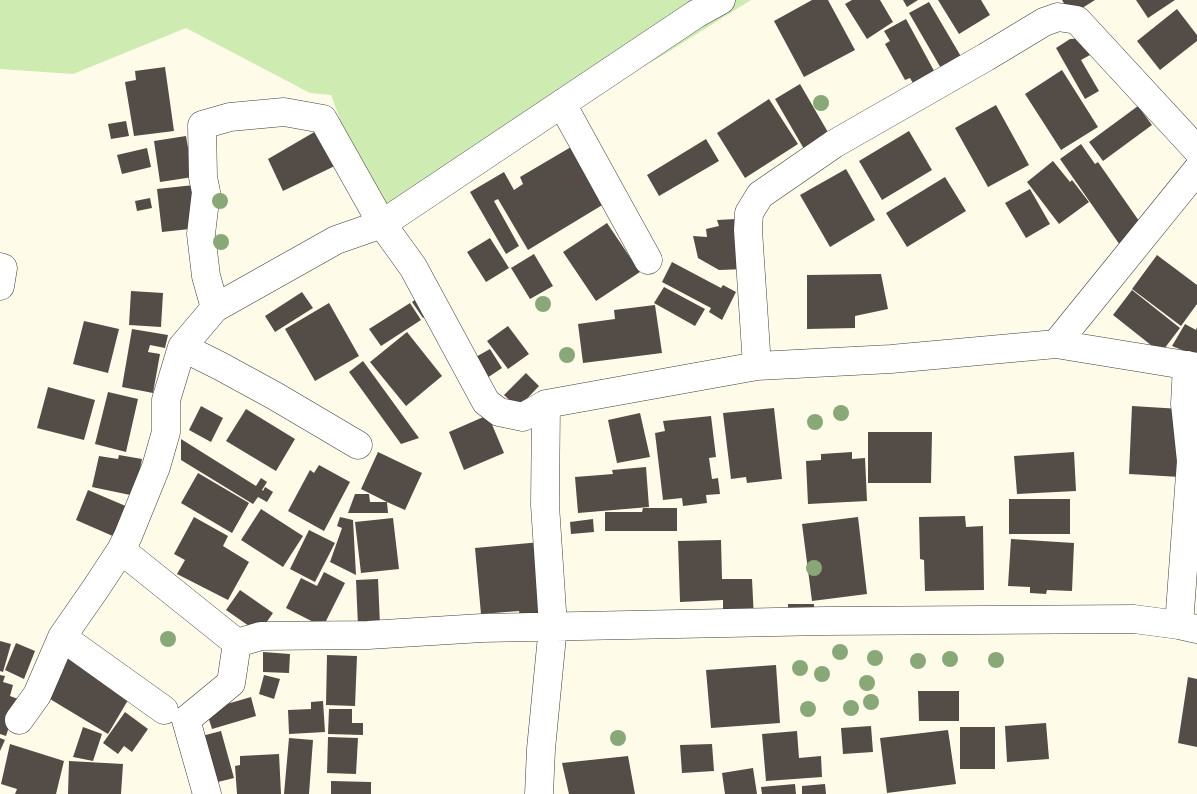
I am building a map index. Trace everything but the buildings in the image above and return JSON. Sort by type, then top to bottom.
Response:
[{"type":"street","points":[[19,720],[38,695],[62,637],[121,550],[156,468],[166,432],[166,400],[182,347],[215,308],[336,240],[382,224],[696,14],[721,0]]},
{"type":"street","points":[[757,366],[748,230],[749,213],[760,195],[834,144],[1044,22],[1058,17],[1077,20],[1197,150]]},
{"type":"street","points":[[562,104],[648,260]]},
{"type":"street","points":[[215,308],[206,276],[202,234],[206,192],[203,177],[202,125],[230,117],[284,112],[323,119],[382,224],[413,268],[486,402],[499,412],[523,417],[546,404],[757,366],[891,360],[1056,344],[1192,366],[1185,404],[1191,461],[1188,627],[1134,618],[815,621],[553,626],[368,635],[261,636],[238,643]]},
{"type":"street","points":[[1056,344],[1197,170]]},
{"type":"street","points":[[0,267],[3,268],[0,286]]},
{"type":"street","points":[[182,347],[275,396],[358,445]]},
{"type":"street","points":[[539,794],[541,748],[553,626],[544,505],[546,404]]},
{"type":"street","points":[[121,550],[238,643]]},
{"type":"street","points":[[62,637],[164,710]]},
{"type":"street","points":[[206,794],[186,720],[232,683],[238,643]]},
{"type":"green space","points":[[0,0],[751,0],[660,57],[377,218],[331,95],[310,93],[186,28],[73,74],[0,69]]}]
